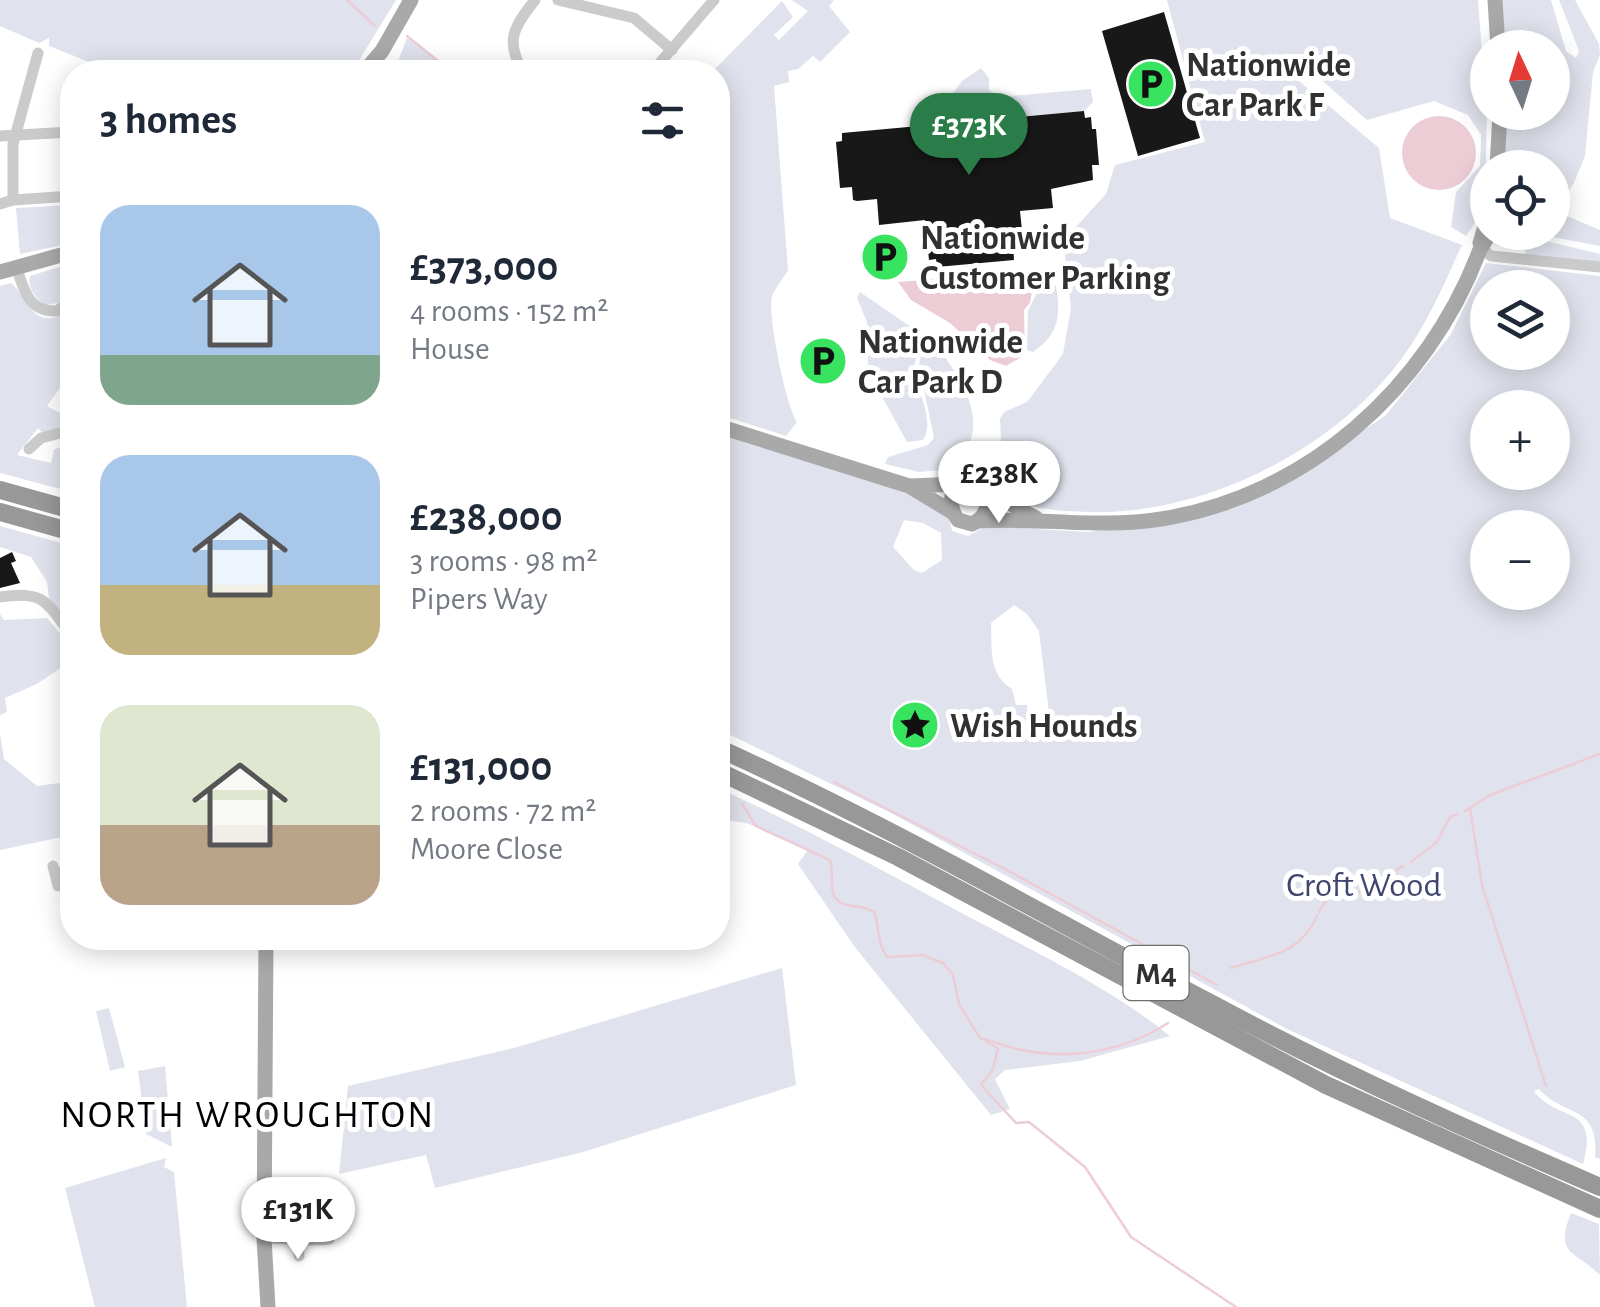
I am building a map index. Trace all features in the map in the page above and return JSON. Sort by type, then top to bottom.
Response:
[{"type":"highway","points":[[0,490],[60,507]]},
{"type":"highway","points":[[0,512],[60,529]]},
{"type":"highway","name":"M4","points":[[730,754],[916,844],[1296,1047],[1424,1110],[1600,1187]]},
{"type":"highway","name":"M4","points":[[730,777],[898,857],[1326,1085],[1600,1210]]},
{"type":"main road","points":[[382,60],[411,0]]},
{"type":"main road","points":[[1496,0],[1497,30]]},
{"type":"main road","points":[[730,430],[909,486],[964,523],[1040,520],[1108,524],[1175,517],[1228,502],[1299,468],[1361,424],[1408,376],[1461,295],[1481,250]]},
{"type":"main road","points":[[8,269],[60,255]]},
{"type":"main road","points":[[909,486],[972,482],[1040,520]]},
{"type":"main road","points":[[952,512],[952,496],[961,484]]},
{"type":"main road","points":[[978,521],[987,504],[984,489]]},
{"type":"main road","points":[[266,950],[264,1238],[268,1307]]},
{"type":"street","points":[[517,60],[511,40],[536,0]]},
{"type":"street","points":[[558,0],[634,18],[672,50]]},
{"type":"street","points":[[663,60],[714,0]]},
{"type":"street","points":[[14,200],[14,135],[38,53]]},
{"type":"street","points":[[0,136],[60,133]]},
{"type":"street","points":[[0,204],[60,197]]},
{"type":"street","points":[[1489,250],[1491,256],[1600,267]]},
{"type":"street","points":[[8,269],[38,308],[60,309]]},
{"type":"street","points":[[29,449],[41,438],[60,433]]},
{"type":"street","points":[[0,597],[41,596],[60,621]]},
{"type":"street","points":[[55,876],[60,874]]},
{"type":"street","points":[[294,1216],[299,1256]]},
{"type":"street","points":[[264,1238],[328,1239]]},
{"type":"green space","points":[[0,0],[396,0],[359,60],[84,60],[49,46],[49,38],[39,43],[0,26]]},
{"type":"green space","points":[[792,0],[834,0],[829,6],[850,32],[820,62],[813,56],[798,69],[788,71],[789,82],[774,86],[788,270],[773,294],[771,307],[783,380],[797,422],[786,436],[730,418],[730,60],[724,60],[782,1],[793,17],[774,35],[779,40],[808,11]]},
{"type":"green space","points":[[1167,0],[1478,0],[1480,30],[1470,30],[1470,118],[1434,101],[1367,120],[1295,57],[1286,70],[1379,148],[1390,218],[1462,245],[1422,328],[1377,388],[1305,447],[1221,489],[1132,510],[1066,511],[1019,500],[1003,486],[1000,419],[1004,412],[1027,402],[1063,354],[1071,308],[1065,256],[1074,229],[1106,194],[1115,165],[1205,142]]},
{"type":"green space","points":[[1501,0],[1551,0],[1560,30],[1502,30]]},
{"type":"green space","points":[[1559,0],[1575,0],[1599,44],[1600,55],[1593,72],[1585,156],[1574,183],[1570,189],[1570,150],[1505,150],[1505,130],[1570,130],[1570,54],[1576,58],[1579,51]]},
{"type":"green space","points":[[407,38],[439,60],[399,60]]},
{"type":"green space","points":[[981,68],[989,78],[989,90],[999,97],[1091,89],[1093,102],[1084,111],[923,125],[912,120],[913,114],[949,99],[962,81]]},
{"type":"green space","points":[[1478,130],[1487,130],[1486,150],[1481,150]]},
{"type":"green space","points":[[1470,177],[1470,230],[1466,236],[1451,227],[1456,192]]},
{"type":"green space","points":[[60,206],[60,246],[20,254],[16,208]]},
{"type":"green space","points":[[1570,217],[1600,230],[1600,246],[1570,240]]},
{"type":"green space","points":[[1570,247],[1600,254],[1600,262],[1526,255],[1524,250],[1570,250]]},
{"type":"green space","name":"Croft Wood","points":[[1486,263],[1547,270],[1483,270]]},
{"type":"green space","points":[[60,267],[60,301],[44,305],[32,292],[30,276]]},
{"type":"green space","name":"Croft Wood","points":[[1570,273],[1600,276],[1600,1159],[1595,1157],[1595,1140],[1586,1120],[1539,1089],[1534,1091],[1543,1101],[1574,1117],[1586,1131],[1583,1164],[1287,1029],[893,814],[730,735],[730,437],[837,467],[895,488],[949,517],[952,531],[968,536],[987,526],[1088,532],[1188,521],[1288,482],[1386,415],[1451,334],[1470,295],[1470,370],[1570,370]],"holes":[[[904,520],[923,523],[941,533],[942,560],[922,573],[914,570],[893,547]],[[1014,605],[1027,614],[1039,631],[1049,713],[1028,715],[1027,705],[1016,705],[1012,689],[995,668],[991,623]]]},
{"type":"green space","points":[[11,283],[41,317],[60,315],[60,388],[47,406],[60,412],[60,431],[44,434],[38,428],[17,455],[51,463],[54,450],[60,447],[60,489],[0,473],[0,286]]},
{"type":"green space","points":[[1041,284],[1056,286],[1058,315],[1048,339],[1033,352],[1027,350],[1028,311]]},
{"type":"green space","points":[[860,292],[930,340],[919,350],[915,362],[927,416],[923,440],[907,442],[868,371],[867,322],[857,298]]},
{"type":"green space","points":[[927,349],[943,354],[953,368],[968,397],[973,425],[971,440],[953,469],[919,472],[885,464],[888,457],[928,445],[934,438],[919,365],[921,354]]},
{"type":"green space","points":[[0,526],[60,543],[60,611],[49,598],[47,582],[31,557],[0,547]]},
{"type":"green space","points":[[0,614],[4,620],[47,618],[60,634],[60,668],[5,698],[7,712],[0,715]]},
{"type":"green space","points":[[0,733],[4,759],[37,786],[60,783],[60,838],[0,850]]},
{"type":"green space","points":[[730,794],[1048,958],[1123,1002],[1170,1036],[1080,1061],[1005,1070],[995,1079],[1010,1109],[991,1115],[854,946],[798,864],[808,850],[747,823],[730,821]]},
{"type":"green space","points":[[782,968],[796,1085],[583,1152],[435,1188],[426,1155],[339,1174],[348,1086],[514,1048]]},
{"type":"green space","points":[[109,1008],[125,1067],[110,1071],[96,1011]]},
{"type":"green space","points":[[165,1066],[172,1147],[146,1134],[138,1071]]},
{"type":"green space","points":[[166,1158],[164,1167],[174,1172],[187,1307],[95,1307],[65,1188]]},
{"type":"green space","points":[[1571,1213],[1599,1224],[1600,1275],[1566,1245]]},
{"type":"shaded area","points":[[1425,119],[1453,119],[1473,139],[1475,150],[1470,150],[1470,172],[1453,187],[1425,187],[1405,167],[1405,139]]},
{"type":"shaded area","points":[[1036,271],[1030,303],[1024,310],[1025,355],[1006,366],[990,360],[950,323],[911,300],[898,282]]},
{"type":"building","name":"Nationwide Car Park F","points":[[1164,12],[1200,138],[1138,156],[1102,31]]},
{"type":"building","points":[[1084,111],[1085,118],[1091,117],[1092,129],[1096,129],[1099,165],[1092,165],[1093,180],[1051,189],[1053,208],[1020,211],[1023,240],[1013,241],[1014,260],[937,267],[936,259],[929,260],[925,220],[879,225],[877,199],[853,200],[852,187],[840,188],[836,142],[842,141],[842,133]]},
{"type":"building","points":[[12,552],[16,561],[11,563],[20,583],[0,588],[0,558]]},
{"type":"waterway","points":[[347,0],[375,26]]},
{"type":"waterway","points":[[407,36],[437,60]]},
{"type":"waterway","points":[[1465,811],[1490,795],[1600,754]]},
{"type":"waterway","points":[[834,782],[1005,869],[1217,985]]},
{"type":"waterway","points":[[742,804],[756,826],[830,860],[836,899],[875,913],[887,957],[923,955],[943,963],[953,975],[959,1004],[980,1038],[1037,1053],[1076,1054],[1133,1041],[1168,1023]]},
{"type":"waterway","points":[[1470,808],[1482,885],[1546,1086]]},
{"type":"waterway","points":[[1411,862],[1437,842],[1450,817],[1458,814]]},
{"type":"waterway","points":[[1319,912],[1332,891],[1363,892],[1403,866]]},
{"type":"waterway","points":[[1231,968],[1292,946],[1317,916]]},
{"type":"waterway","points":[[986,1042],[998,1048],[993,1069],[981,1085],[1016,1123],[1029,1122],[1085,1167],[1131,1237],[1236,1307]]},
{"type":"place","name":"Nationwide Car Park F","points":[[1151,84]]},
{"type":"place","name":"Nationwide Customer Parking","points":[[885,257]]},
{"type":"place","name":"Nationwide Car Park D","points":[[823,361]]},
{"type":"place","name":"Wish Hounds","points":[[915,725]]},
{"type":"district","name":"NORTH WROUGHTON","points":[[248,1114]]}]
